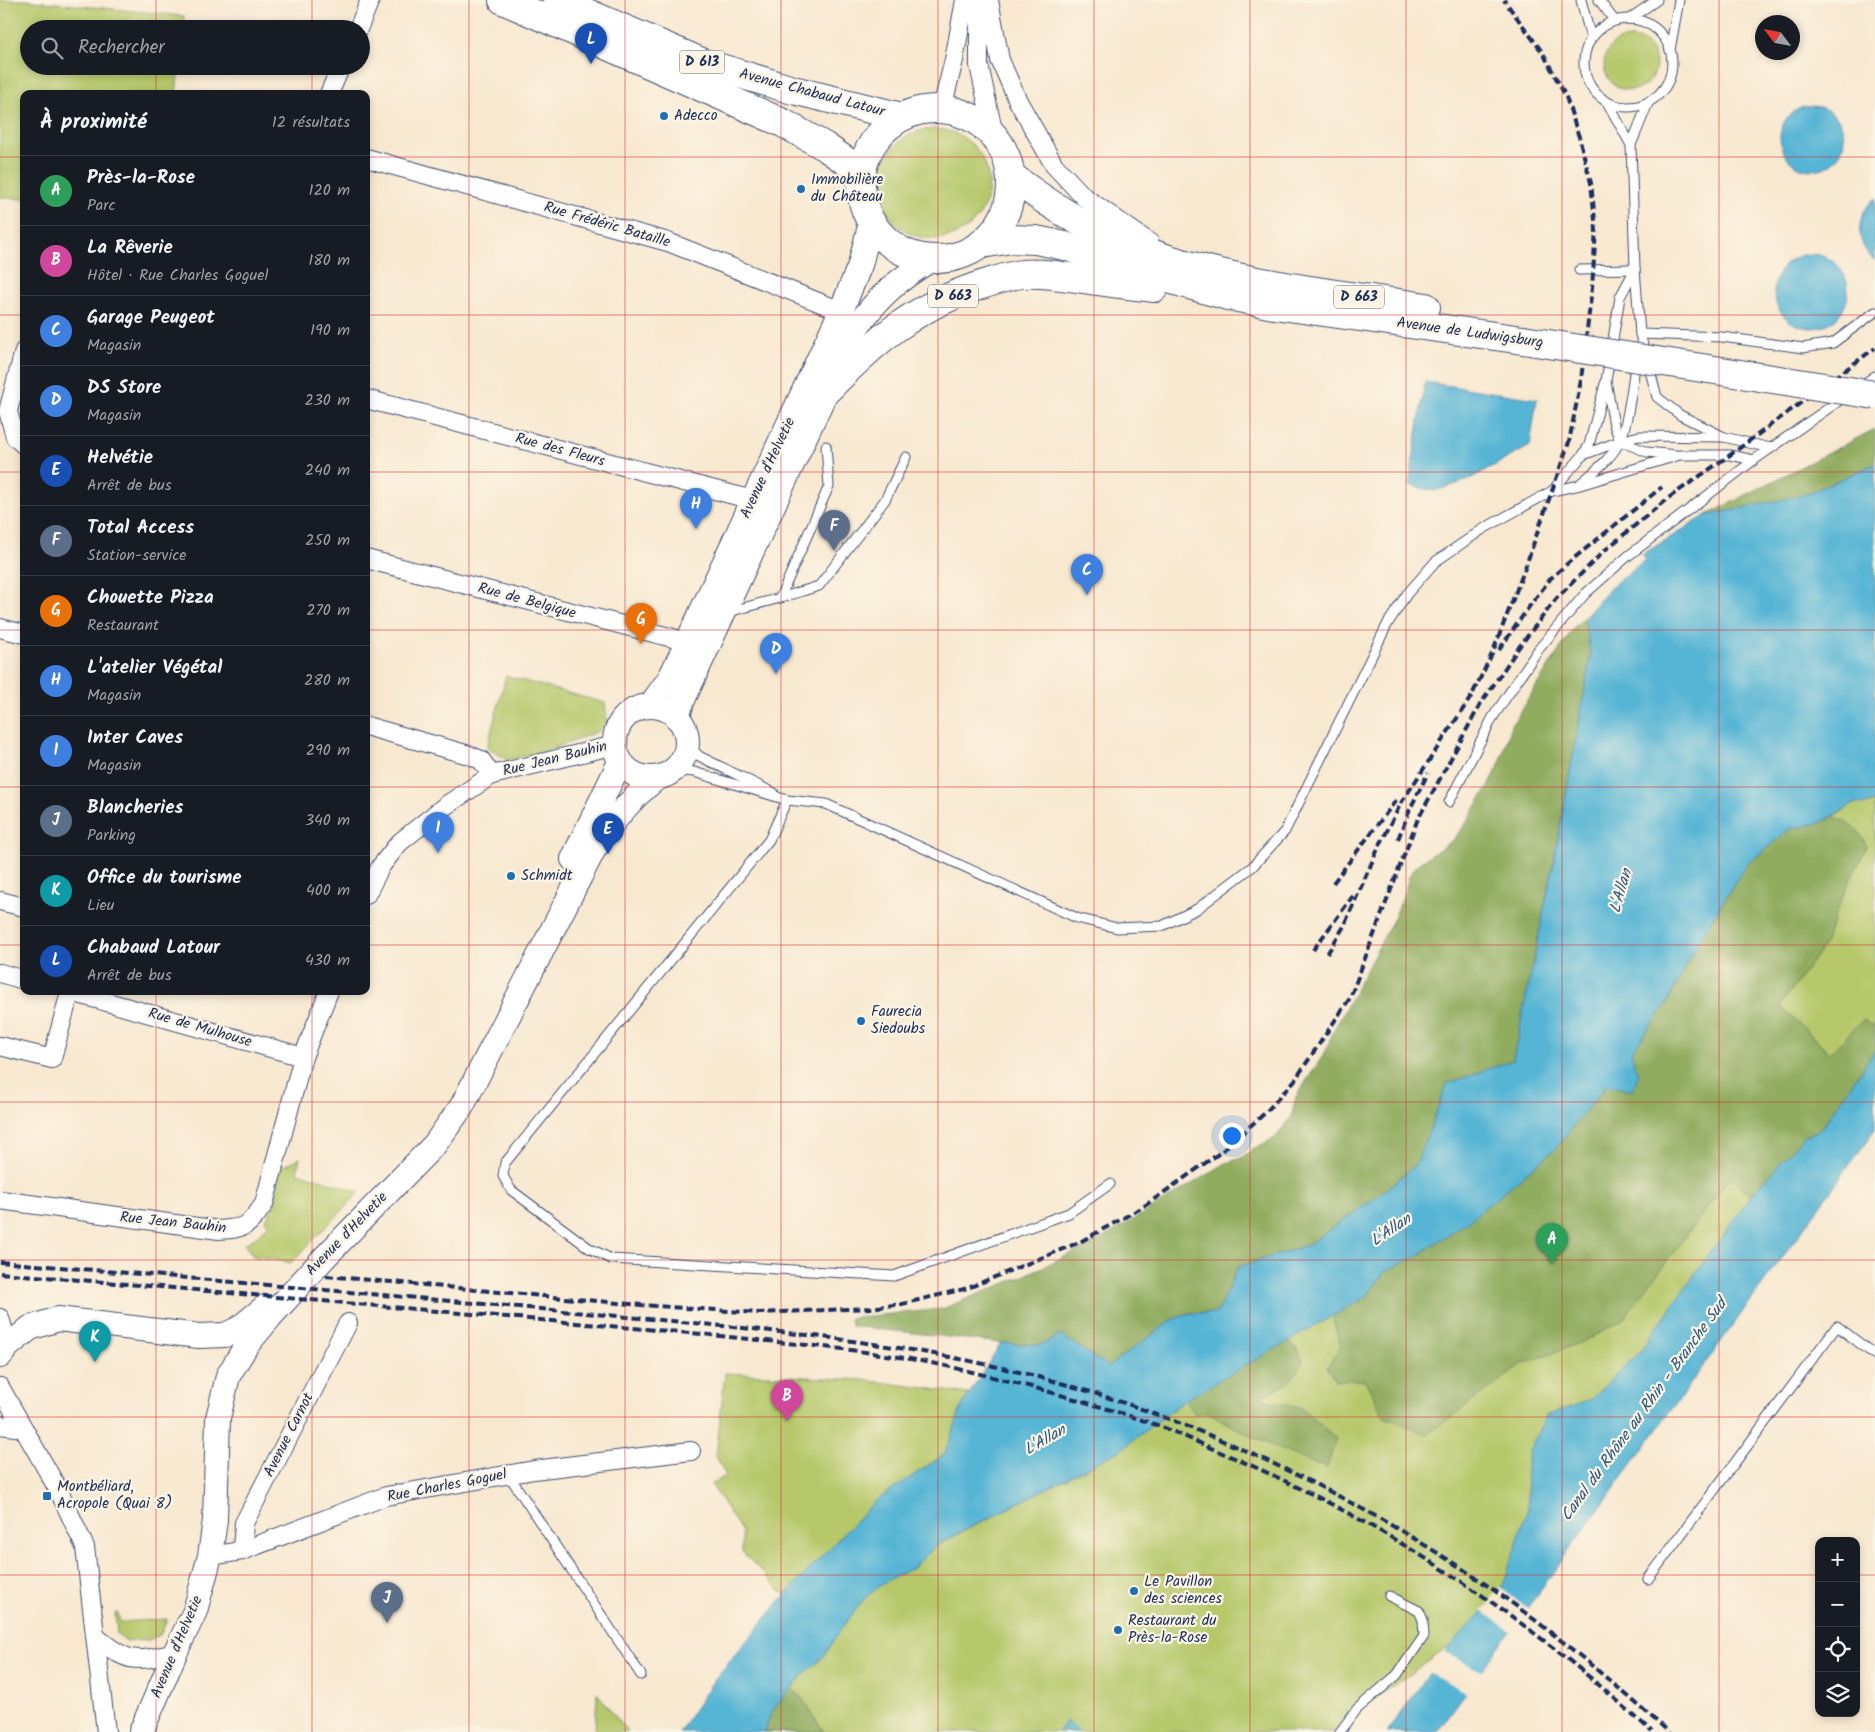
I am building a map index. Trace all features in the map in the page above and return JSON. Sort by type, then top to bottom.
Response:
[{"type":"main road","name":"Avenue Chabaud Latour","points":[[503,0],[783,123],[824,146],[862,172]]},
{"type":"main road","name":"Avenue Chabaud Latour","points":[[557,0],[704,63],[793,90],[902,117]]},
{"type":"main road","points":[[942,108],[962,112],[980,122],[994,135],[1006,154],[1011,176],[1010,202],[1000,225],[982,244],[967,253],[950,258],[932,259],[908,254],[887,241],[871,222],[861,195],[862,172],[869,150],[874,143],[883,131],[902,117],[922,110],[942,108]]},
{"type":"main road","name":"Avenue de Ludwigsburg","points":[[1011,176],[1048,203],[1111,238],[1182,264],[1244,278],[1875,395]]},
{"type":"main road","name":"Avenue d'Helvetie","points":[[650,706],[670,678],[687,644],[841,311],[860,265],[871,222]]},
{"type":"main road","name":"Avenue de Ludwigsburg","points":[[982,244],[1011,239],[1036,240],[1065,246],[1127,267],[1228,296],[1274,305],[1530,332],[1875,377]]},
{"type":"main road","name":"Avenue d'Helvetie","points":[[677,718],[682,702],[855,329],[871,308],[906,275],[932,259]]},
{"type":"main road","name":"D 663","points":[[826,391],[859,357],[893,329],[923,309],[966,290],[1004,278],[1022,274],[1053,275],[1228,296]]},
{"type":"main road","points":[[650,706],[665,710],[677,718],[683,726],[687,744],[685,754],[666,774],[647,778],[628,770],[618,753],[616,733],[621,723],[629,714],[650,706]]},
{"type":"main road","name":"Avenue d'Helvetie","points":[[4,1351],[30,1328],[58,1319],[199,1336],[225,1335],[238,1329],[260,1312],[425,1134],[454,1092],[565,876],[618,753]]},
{"type":"main road","name":"Avenue d'Helvetie","points":[[141,1732],[175,1653],[196,1612],[210,1556],[215,1520],[218,1418],[228,1376],[246,1346],[270,1317],[324,1258],[435,1144],[456,1114],[594,849],[616,816],[641,790],[666,774]]},
{"type":"main road","points":[[199,1336],[222,1354],[228,1376]]},
{"type":"street","points":[[362,20],[370,0]]},
{"type":"street","points":[[942,108],[954,60],[965,0]]},
{"type":"street","points":[[979,0],[979,65],[994,135]]},
{"type":"street","name":"Avenue de Ludwigsburg","points":[[989,0],[1000,60],[1018,101],[1054,165],[1084,196],[1132,232],[1182,264]]},
{"type":"street","points":[[331,90],[337,75]]},
{"type":"street","name":"Rue Frédéric Bataille","points":[[370,159],[668,242],[841,311]]},
{"type":"street","points":[[20,366],[8,411],[15,437],[20,441]]},
{"type":"street","name":"Rue des Fleurs","points":[[370,400],[753,500]]},
{"type":"street","name":"Rue de Belgique","points":[[370,560],[673,638],[687,644]]},
{"type":"street","points":[[0,628],[20,633]]},
{"type":"street","points":[[370,727],[469,755],[481,760],[492,775]]},
{"type":"street","name":"Rue Jean Bauhin","points":[[370,887],[381,866],[399,843],[444,806],[492,775],[618,753]]},
{"type":"street","points":[[0,901],[20,907]]},
{"type":"street","points":[[0,973],[20,979]]},
{"type":"street","points":[[0,1046],[52,1059],[68,995]]},
{"type":"street","name":"Rue de Mulhouse","points":[[80,995],[303,1058]]},
{"type":"street","name":"Rue Jean Bauhin","points":[[0,1200],[219,1230],[243,1228],[253,1220],[264,1204],[303,1058],[327,995]]},
{"type":"street","points":[[0,1318],[4,1351]]},
{"type":"street","name":"Avenue Carnot","points":[[242,1552],[244,1522],[348,1323]]},
{"type":"street","points":[[0,1387],[59,1491],[85,1547],[106,1732]]},
{"type":"street","points":[[0,1425],[23,1428]]},
{"type":"street","name":"Rue Charles Goguel","points":[[210,1556],[242,1552],[386,1496],[508,1474],[692,1451]]},
{"type":"street","points":[[96,1637],[116,1653],[134,1660],[175,1653]]},
{"type":"lane","points":[[1580,0],[1591,38]]},
{"type":"lane","points":[[1599,0],[1614,20]]},
{"type":"lane","points":[[1629,19],[1657,0]]},
{"type":"lane","points":[[1670,50],[1679,0]]},
{"type":"lane","points":[[1629,19],[1643,21],[1655,28],[1665,38],[1670,50],[1672,65],[1669,80],[1661,92],[1649,101],[1635,106],[1620,107],[1607,102],[1595,93],[1587,80],[1584,66],[1585,51],[1591,38],[1602,27],[1614,20],[1629,19]]},
{"type":"lane","points":[[1649,101],[1632,144],[1635,269],[1640,334],[1657,397],[1680,415],[1724,437]]},
{"type":"lane","points":[[1607,102],[1632,144]]},
{"type":"lane","points":[[1579,270],[1635,269]]},
{"type":"lane","points":[[1552,491],[1583,455],[1589,445],[1606,381],[1620,297],[1635,269]]},
{"type":"lane","points":[[1640,334],[1722,337],[1803,348],[1833,343],[1875,312]]},
{"type":"lane","points":[[1580,485],[1607,459],[1620,441],[1628,407],[1640,334]]},
{"type":"lane","points":[[1449,802],[1493,716],[1538,650],[1585,594],[1628,556],[1770,448],[1875,377]]},
{"type":"lane","points":[[1606,381],[1614,425],[1620,441],[1647,452],[1680,455],[1730,455],[1754,460]]},
{"type":"lane","points":[[1583,455],[1639,436],[1724,437],[1770,448]]},
{"type":"lane","points":[[780,598],[829,486],[826,446]]},
{"type":"lane","points":[[666,774],[694,772],[787,800],[826,804],[1077,918],[1117,928],[1162,926],[1197,909],[1252,867],[1285,831],[1388,623],[1407,594],[1435,562],[1483,529],[1552,491],[1580,485],[1680,455]]},
{"type":"lane","points":[[723,614],[819,586],[885,500],[906,457]]},
{"type":"lane","points":[[687,744],[699,756],[753,781],[787,800]]},
{"type":"lane","points":[[787,800],[770,840],[505,1163],[503,1176],[511,1190],[588,1248],[611,1259],[894,1276],[1068,1213],[1110,1184]]},
{"type":"lane","points":[[1648,1578],[1837,1326],[1875,1354]]},
{"type":"lane","points":[[508,1474],[641,1675]]},
{"type":"lane","points":[[1340,1732],[1357,1709],[1397,1676],[1424,1636],[1423,1620],[1419,1611],[1390,1596]]},
{"type":"green space","points":[[0,0],[23,0],[184,16],[184,20],[20,20],[20,75],[178,75],[176,90],[20,90],[20,199],[0,197]]},
{"type":"green space","points":[[1625,38],[1635,38],[1649,45],[1656,59],[1656,69],[1649,83],[1635,90],[1625,90],[1615,86],[1608,79],[1604,69],[1604,59],[1608,49],[1615,42]]},
{"type":"green space","points":[[934,129],[955,133],[973,145],[985,163],[989,184],[985,205],[973,223],[955,235],[934,239],[913,235],[895,223],[883,205],[879,184],[883,163],[895,145],[913,133]]},
{"type":"green space","points":[[1875,429],[1875,464],[1804,495],[1705,516]]},
{"type":"green space","points":[[1584,618],[1591,655],[1553,866],[1513,1060],[1447,1084],[1416,1165],[1371,1201],[1308,1245],[1238,1267],[1217,1313],[1190,1313],[1172,1320],[1108,1367],[1061,1335],[1041,1345],[1001,1343],[851,1326],[850,1318],[942,1309],[1023,1276],[1100,1240],[1226,1163],[1241,1158],[1255,1148],[1275,1138],[1291,1118],[1296,1097],[1324,1054],[1335,1028],[1393,920],[1410,874],[1419,863],[1453,840],[1466,823],[1499,766],[1511,726],[1574,627]]},
{"type":"green space","points":[[506,676],[605,703],[607,723],[599,731],[547,751],[507,760],[487,748]]},
{"type":"green space","points":[[1875,802],[1875,1051],[1751,1196],[1637,1355],[1590,1400],[1545,1416],[1526,1470],[1528,1508],[1504,1583],[1490,1606],[1450,1645],[1350,1717],[1340,1732],[764,1732],[771,1712],[801,1677],[824,1656],[843,1626],[865,1598],[886,1581],[913,1568],[936,1546],[1119,1451],[1185,1400],[1366,1297],[1834,816],[1856,803],[1865,805]]},
{"type":"green space","points":[[1834,816],[1857,829],[1867,846],[1844,893],[1823,947],[1780,1006],[1830,1053],[1863,1020],[1875,1027],[1875,1051],[1819,1131],[1805,1135],[1751,1196],[1731,1176],[1622,1321],[1582,1342],[1524,1363],[1428,1434],[1384,1417],[1365,1380],[1336,1380],[1327,1367],[1341,1347],[1333,1320],[1335,1314],[1366,1297],[1385,1271],[1417,1256],[1471,1219],[1554,1150],[1606,1085],[1638,1075],[1630,1053],[1666,1005],[1696,945],[1745,866],[1791,828],[1818,824]]},
{"type":"green space","points":[[300,1158],[297,1172],[360,1192],[291,1263],[253,1256],[244,1244],[255,1238],[269,1224],[265,1221],[274,1206],[281,1167]]},
{"type":"green space","points":[[1288,1340],[1299,1352],[1303,1361],[1290,1381],[1261,1397],[1272,1402],[1300,1407],[1336,1438],[1327,1468],[1266,1443],[1208,1412],[1195,1414],[1185,1400]]},
{"type":"green space","points":[[725,1373],[864,1380],[969,1394],[962,1406],[945,1454],[873,1503],[785,1595],[742,1552],[742,1532],[711,1484],[726,1476],[716,1456]]},
{"type":"green space","points":[[115,1613],[118,1613],[120,1622],[167,1619],[161,1634],[149,1640],[127,1641],[117,1634]]},
{"type":"green space","points":[[791,1688],[801,1697],[824,1732],[764,1732],[771,1712]]},
{"type":"green space","points":[[597,1693],[628,1732],[595,1732]]},
{"type":"water","points":[[1812,106],[1830,112],[1838,120],[1844,138],[1838,156],[1830,164],[1812,170],[1794,164],[1786,156],[1780,138],[1786,120],[1794,112]]},
{"type":"water","points":[[1875,198],[1875,261],[1863,246],[1860,230],[1864,213],[1868,205]]},
{"type":"water","points":[[1804,254],[1818,254],[1832,260],[1842,270],[1848,284],[1846,305],[1832,322],[1818,328],[1804,328],[1790,322],[1780,312],[1774,298],[1774,284],[1780,270],[1790,260]]},
{"type":"water","points":[[1425,382],[1537,399],[1530,446],[1466,481],[1434,491],[1409,485]]},
{"type":"water","name":"L'Allan","points":[[1875,464],[1875,802],[1864,805],[1856,803],[1818,824],[1791,828],[1745,866],[1696,945],[1666,1005],[1631,1053],[1638,1075],[1633,1091],[1606,1085],[1554,1150],[1471,1219],[1417,1256],[1385,1271],[1366,1297],[1185,1400],[1119,1451],[936,1545],[913,1568],[886,1581],[865,1598],[843,1626],[824,1656],[801,1677],[771,1712],[764,1732],[679,1732],[714,1680],[785,1595],[873,1503],[945,1454],[962,1406],[1001,1343],[1041,1345],[1061,1335],[1108,1367],[1172,1320],[1190,1313],[1217,1313],[1238,1267],[1308,1245],[1371,1201],[1416,1165],[1447,1084],[1513,1060],[1553,866],[1591,655],[1584,618],[1613,585],[1645,560],[1643,554],[1705,516],[1804,495]]},
{"type":"water","name":"Canal du Rhône au Rhin - Branche Sud","points":[[1875,1051],[1875,1130],[1437,1732],[1387,1732],[1450,1645],[1490,1606],[1504,1583],[1528,1508],[1526,1470],[1529,1451],[1546,1416],[1590,1400],[1637,1355],[1751,1196],[1805,1135],[1819,1131]]},
{"type":"water","points":[[1066,1721],[1078,1731],[1079,1732],[1059,1732]]},
{"type":"pier","points":[[1499,1587],[1529,1609],[1512,1632],[1482,1611]]},
{"type":"pier","points":[[1443,1651],[1483,1672],[1468,1693],[1428,1672]]},
{"type":"railway","points":[[1327,954],[1343,928],[1376,853],[1401,803],[1471,697],[1492,654],[1525,568],[1569,442],[1581,380],[1592,288],[1596,230],[1591,183],[1566,97],[1543,53],[1504,0]]},
{"type":"railway","points":[[326,1276],[641,1305],[759,1313],[870,1308],[902,1304],[968,1288],[1080,1242],[1143,1207],[1221,1152],[1265,1113],[1295,1080],[1350,998],[1417,821],[1480,705],[1519,647],[1556,599],[1604,551],[1667,499],[1875,348]]},
{"type":"railway","points":[[1499,650],[1551,578],[1662,487]]},
{"type":"railway","points":[[1398,839],[1428,773]]},
{"type":"railway","points":[[1333,883],[1397,799]]},
{"type":"railway","points":[[1313,950],[1353,896]]},
{"type":"railway","points":[[0,1262],[596,1314],[786,1333],[912,1350],[1036,1376],[1097,1394],[1198,1431],[1249,1452],[1349,1502],[1444,1557],[1488,1586],[1558,1638],[1669,1732]]},
{"type":"railway","points":[[0,1273],[702,1334],[831,1348],[927,1362],[1058,1394],[1157,1425],[1279,1478],[1337,1507],[1393,1539],[1502,1609],[1554,1648],[1652,1732]]},
{"type":"place","name":"Chabaud Latour","points":[[591,64]]},
{"type":"place","name":"Adecco","points":[[664,116]]},
{"type":"place","name":"Immobilière du Château","points":[[801,189]]},
{"type":"place","name":"L'atelier Végétal","points":[[696,529]]},
{"type":"place","name":"Total Access","points":[[834,551]]},
{"type":"place","name":"Garage Peugeot","points":[[1087,595]]},
{"type":"place","name":"Chouette Pizza","points":[[641,644]]},
{"type":"place","name":"DS Store","points":[[776,674]]},
{"type":"place","name":"Inter Caves","points":[[438,853]]},
{"type":"place","name":"Helvétie","points":[[608,854]]},
{"type":"place","name":"Schmidt","points":[[511,876]]},
{"type":"place","name":"Faurecia Siedoubs","points":[[861,1021]]},
{"type":"place","name":"Près-la-Rose","points":[[1552,1264]]},
{"type":"place","name":"Office du tourisme","points":[[95,1362]]},
{"type":"place","name":"La Rêverie","points":[[787,1421]]},
{"type":"place","name":"Montbéliard, Acropole (Quai 8)","points":[[47,1496]]},
{"type":"place","name":"Le Pavillon des sciences","points":[[1134,1591]]},
{"type":"place","name":"Blancheries","points":[[387,1623]]},
{"type":"place","name":"Restaurant du Près-la-Rose","points":[[1118,1630]]}]
